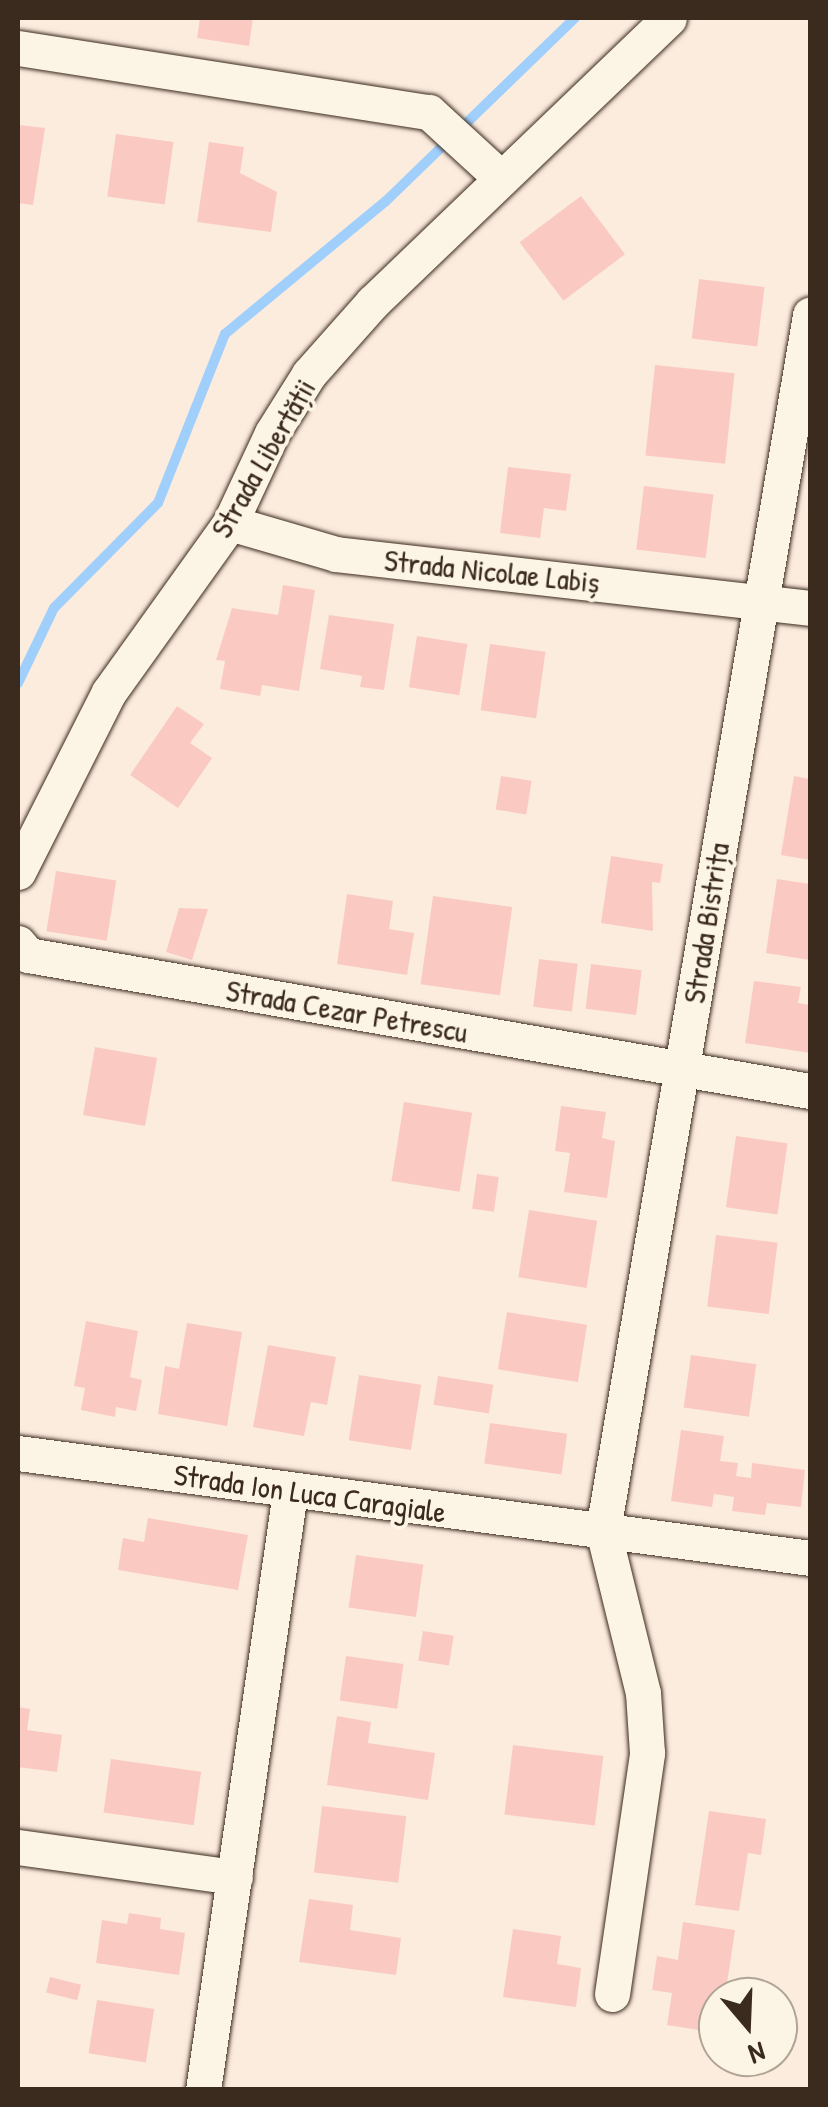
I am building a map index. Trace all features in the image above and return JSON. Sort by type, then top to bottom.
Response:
[{"type":"street","name":"Strada Libertății","points":[[18,872],[109,692],[230,522],[272,434],[310,374],[501,178],[669,18]]},
{"type":"street","points":[[18,48],[429,112],[501,178]]},
{"type":"street","name":"Strada Bistrița","points":[[603,1530],[758,599],[810,315]]},
{"type":"street","name":"Strada Nicolae Labiș","points":[[230,522],[336,554],[758,599],[810,608]]},
{"type":"street","name":"Strada Cezar Petrescu","points":[[18,942],[28,955],[810,1091]]},
{"type":"street","name":"Strada Ion Luca Caragiale","points":[[18,1453],[810,1558]]},
{"type":"street","points":[[203,2090],[290,1492]]},
{"type":"street","points":[[603,1530],[643,1693],[647,1752],[612,1994]]},
{"type":"street","points":[[18,1848],[235,1877]]},
{"type":"building","points":[[200,18],[253,18],[249,46],[197,38]]},
{"type":"building","points":[[18,125],[45,128],[33,205],[18,203]]},
{"type":"building","points":[[116,134],[173,142],[165,204],[107,196]]},
{"type":"building","points":[[209,142],[244,147],[240,173],[277,192],[271,232],[197,222]]},
{"type":"building","points":[[581,196],[625,254],[563,301],[520,242]]},
{"type":"building","points":[[699,279],[765,287],[757,347],[692,339]]},
{"type":"building","points":[[655,365],[735,373],[725,464],[645,456]]},
{"type":"building","points":[[508,467],[571,474],[566,511],[544,508],[540,538],[500,533]]},
{"type":"building","points":[[644,486],[713,495],[706,558],[636,550]]},
{"type":"building","points":[[283,585],[315,590],[299,691],[262,685],[260,696],[220,689],[225,661],[216,660],[232,608],[278,615]]},
{"type":"building","points":[[329,615],[394,624],[384,690],[360,687],[362,676],[320,669]]},
{"type":"building","points":[[417,636],[467,644],[459,695],[409,687]]},
{"type":"building","points":[[490,644],[545,652],[536,718],[481,710]]},
{"type":"building","points":[[177,706],[204,724],[190,743],[212,758],[178,808],[130,775]]},
{"type":"building","points":[[501,776],[532,781],[526,814],[496,810]]},
{"type":"building","points":[[794,776],[810,779],[810,860],[781,855]]},
{"type":"building","points":[[611,856],[663,864],[660,883],[652,882],[653,931],[601,923]]},
{"type":"building","points":[[56,871],[116,881],[107,941],[46,931]]},
{"type":"building","points":[[777,879],[810,884],[810,960],[766,953]]},
{"type":"building","points":[[347,894],[393,901],[389,929],[414,933],[407,975],[337,964]]},
{"type":"building","points":[[433,896],[512,907],[500,995],[421,984]]},
{"type":"building","points":[[179,908],[208,909],[192,960],[166,952]]},
{"type":"building","points":[[539,959],[578,964],[572,1011],[533,1007]]},
{"type":"building","points":[[591,964],[642,970],[636,1015],[586,1009]]},
{"type":"building","points":[[754,981],[801,987],[798,1003],[810,1005],[810,1053],[745,1043]]},
{"type":"building","points":[[95,1047],[157,1058],[145,1126],[83,1115]]},
{"type":"building","points":[[404,1102],[472,1113],[460,1192],[391,1181]]},
{"type":"building","points":[[561,1106],[606,1112],[602,1138],[615,1141],[607,1198],[564,1192],[570,1153],[555,1151]]},
{"type":"building","points":[[736,1136],[787,1143],[777,1215],[726,1207]]},
{"type":"building","points":[[477,1174],[499,1177],[494,1212],[472,1209]]},
{"type":"building","points":[[529,1210],[597,1221],[587,1288],[518,1277]]},
{"type":"building","points":[[716,1235],[778,1243],[769,1314],[707,1306]]},
{"type":"building","points":[[507,1312],[587,1325],[578,1382],[498,1369]]},
{"type":"building","points":[[86,1321],[138,1331],[130,1377],[142,1380],[136,1411],[116,1407],[115,1417],[81,1410],[85,1388],[74,1386]]},
{"type":"building","points":[[187,1323],[242,1332],[227,1426],[158,1414],[165,1366],[179,1369]]},
{"type":"building","points":[[268,1345],[336,1357],[327,1405],[311,1402],[304,1436],[253,1427]]},
{"type":"building","points":[[691,1355],[756,1364],[749,1417],[684,1407]]},
{"type":"building","points":[[359,1375],[421,1385],[411,1450],[349,1440]]},
{"type":"building","points":[[438,1376],[493,1385],[489,1413],[433,1405]]},
{"type":"building","points":[[490,1423],[567,1434],[562,1474],[484,1464]]},
{"type":"building","points":[[681,1430],[724,1436],[720,1461],[738,1463],[736,1476],[751,1478],[752,1463],[805,1470],[801,1507],[767,1503],[765,1515],[732,1511],[734,1497],[714,1494],[712,1507],[671,1501]]},
{"type":"building","points":[[148,1518],[248,1535],[238,1590],[118,1570],[123,1538],[144,1542]]},
{"type":"building","points":[[356,1555],[423,1564],[416,1617],[349,1607]]},
{"type":"building","points":[[423,1631],[454,1636],[449,1665],[418,1661]]},
{"type":"building","points":[[346,1656],[403,1664],[397,1709],[340,1701]]},
{"type":"building","points":[[18,1707],[30,1709],[27,1730],[62,1735],[57,1772],[18,1767]]},
{"type":"building","points":[[337,1716],[371,1722],[368,1743],[435,1753],[428,1800],[327,1785]]},
{"type":"building","points":[[513,1745],[603,1756],[595,1826],[504,1814]]},
{"type":"building","points":[[111,1759],[201,1772],[194,1825],[103,1812]]},
{"type":"building","points":[[322,1806],[406,1816],[398,1883],[314,1873]]},
{"type":"building","points":[[709,1811],[766,1819],[761,1855],[748,1853],[739,1911],[695,1905]]},
{"type":"building","points":[[309,1899],[353,1905],[350,1930],[401,1938],[396,1975],[299,1962]]},
{"type":"building","points":[[129,1913],[161,1918],[160,1929],[185,1933],[179,1975],[96,1963],[102,1920],[127,1924]]},
{"type":"building","points":[[683,1922],[735,1930],[728,1977],[698,1977],[698,2030],[667,2025],[672,1993],[652,1990],[657,1956],[678,1960]]},
{"type":"building","points":[[513,1929],[561,1936],[557,1964],[581,1968],[576,2007],[503,1997]]},
{"type":"building","points":[[50,1977],[81,1985],[77,2000],[46,1993]]},
{"type":"building","points":[[97,2000],[154,2009],[146,2062],[89,2053]]},
{"type":"waterway","points":[[18,683],[54,608],[158,503],[225,334],[386,201],[575,18]]}]
